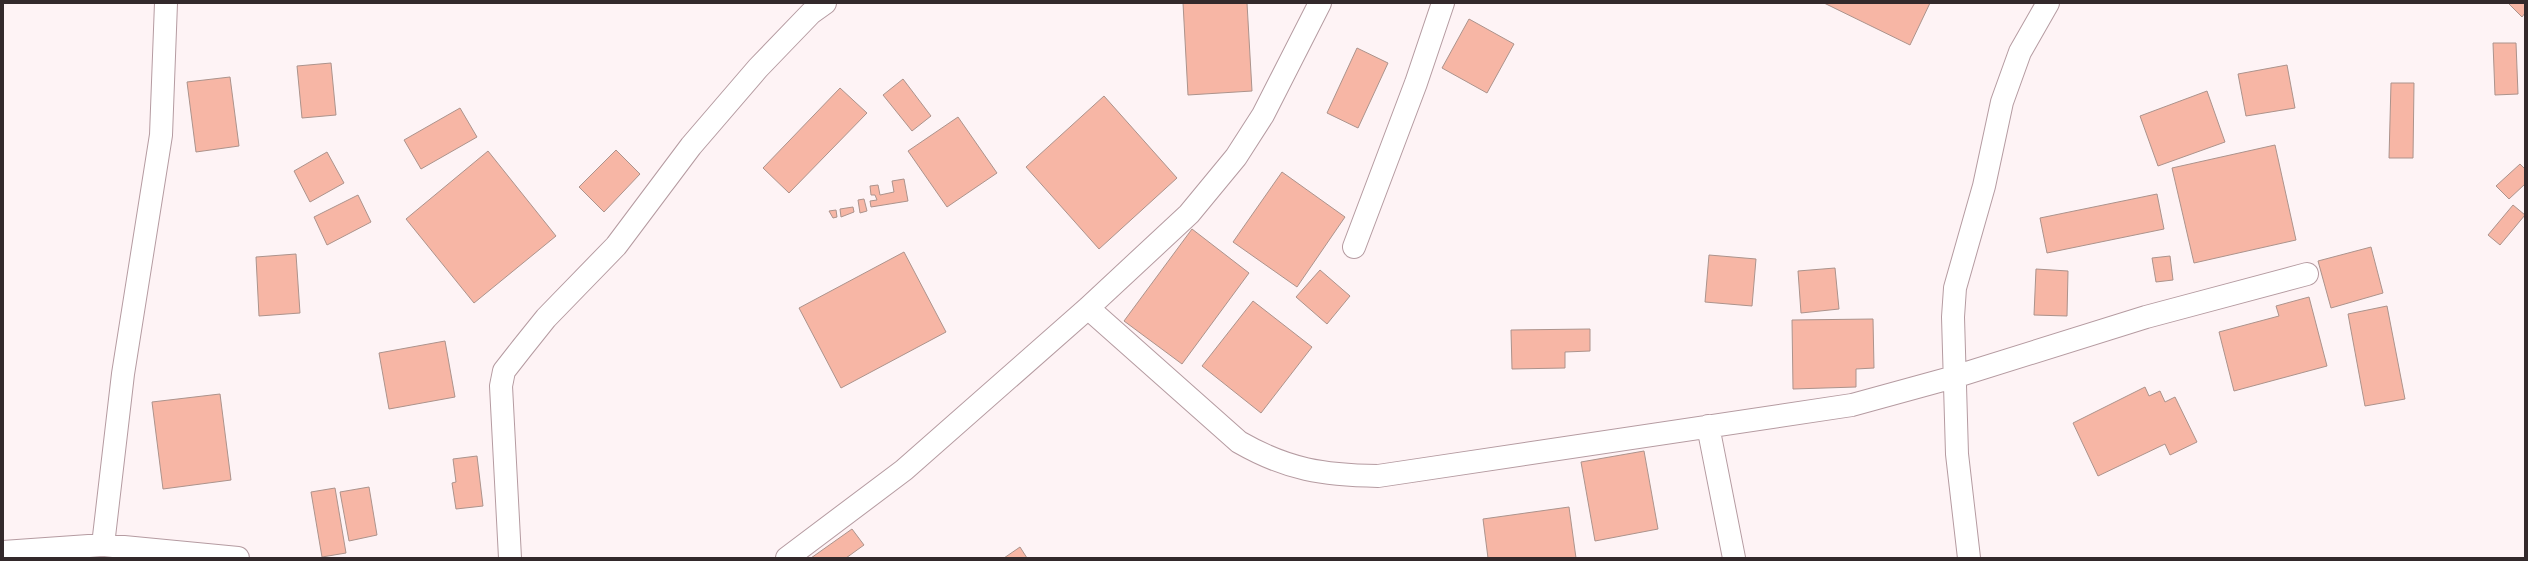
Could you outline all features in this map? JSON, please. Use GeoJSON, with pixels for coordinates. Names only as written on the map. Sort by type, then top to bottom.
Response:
{"type":"FeatureCollection","features":[{"type":"Feature","properties":{"kind":"street"},"geometry":{"type":"LineString","coordinates":[[103,545],[123,374],[161,135],[166,3]]}},
{"type":"Feature","properties":{"kind":"street"},"geometry":{"type":"LineString","coordinates":[[510,558],[501,386],[504,371],[546,318],[616,246],[691,146],[758,68],[810,13],[825,3]]}},
{"type":"Feature","properties":{"kind":"street"},"geometry":{"type":"LineString","coordinates":[[786,558],[904,470],[1088,308],[1189,214],[1236,157],[1263,115],[1320,3]]}},
{"type":"Feature","properties":{"kind":"street"},"geometry":{"type":"LineString","coordinates":[[1354,247],[1416,83],[1443,3]]}},
{"type":"Feature","properties":{"kind":"street"},"geometry":{"type":"LineString","coordinates":[[1969,558],[1957,454],[1954,377],[1955,288],[1984,186],[2002,102],[2020,52],[2048,3]]}},
{"type":"Feature","properties":{"kind":"street"},"geometry":{"type":"LineString","coordinates":[[1088,308],[1240,442],[1259,453],[1304,470],[1352,476],[1398,475],[1852,405],[1954,377],[2146,317],[2307,274]]}},
{"type":"Feature","properties":{"kind":"street"},"geometry":{"type":"LineString","coordinates":[[1708,426],[1734,558]]}},
{"type":"Feature","properties":{"kind":"street"},"geometry":{"type":"LineString","coordinates":[[3,552],[103,545],[238,558]]}},
{"type":"Feature","properties":{"kind":"building"},"geometry":{"type":"Polygon","coordinates":[[[1183,3],[1247,3],[1252,91],[1188,95],[1183,3]]]}},
{"type":"Feature","properties":{"kind":"building"},"geometry":{"type":"Polygon","coordinates":[[[1824,3],[1930,3],[1910,45],[1824,3]]]}},
{"type":"Feature","properties":{"kind":"building"},"geometry":{"type":"Polygon","coordinates":[[[2508,3],[2525,3],[2525,13],[2522,17],[2508,3]]]}},
{"type":"Feature","properties":{"kind":"building"},"geometry":{"type":"Polygon","coordinates":[[[1469,19],[1514,44],[1487,93],[1442,68],[1469,19]]]}},
{"type":"Feature","properties":{"kind":"building"},"geometry":{"type":"Polygon","coordinates":[[[2493,43],[2516,43],[2518,94],[2495,95],[2493,43]]]}},
{"type":"Feature","properties":{"kind":"building"},"geometry":{"type":"Polygon","coordinates":[[[1357,48],[1388,63],[1358,128],[1327,113],[1357,48]]]}},
{"type":"Feature","properties":{"kind":"building"},"geometry":{"type":"Polygon","coordinates":[[[331,63],[336,115],[302,118],[297,66],[331,63]]]}},
{"type":"Feature","properties":{"kind":"building"},"geometry":{"type":"Polygon","coordinates":[[[2287,65],[2295,108],[2246,116],[2238,74],[2287,65]]]}},
{"type":"Feature","properties":{"kind":"building"},"geometry":{"type":"Polygon","coordinates":[[[230,77],[239,146],[196,152],[187,82],[230,77]]]}},
{"type":"Feature","properties":{"kind":"building"},"geometry":{"type":"Polygon","coordinates":[[[903,79],[931,116],[912,131],[883,95],[903,79]]]}},
{"type":"Feature","properties":{"kind":"building"},"geometry":{"type":"Polygon","coordinates":[[[2391,83],[2414,83],[2413,158],[2389,158],[2391,83]]]}},
{"type":"Feature","properties":{"kind":"building"},"geometry":{"type":"Polygon","coordinates":[[[840,88],[867,113],[789,193],[763,168],[840,88]]]}},
{"type":"Feature","properties":{"kind":"building"},"geometry":{"type":"Polygon","coordinates":[[[2207,91],[2225,142],[2158,166],[2140,116],[2207,91]]]}},
{"type":"Feature","properties":{"kind":"building"},"geometry":{"type":"Polygon","coordinates":[[[1104,96],[1177,178],[1099,249],[1026,167],[1104,96]]]}},
{"type":"Feature","properties":{"kind":"building"},"geometry":{"type":"Polygon","coordinates":[[[460,108],[477,137],[421,169],[404,140],[460,108]]]}},
{"type":"Feature","properties":{"kind":"building"},"geometry":{"type":"Polygon","coordinates":[[[958,117],[997,173],[947,207],[908,151],[958,117]]]}},
{"type":"Feature","properties":{"kind":"building"},"geometry":{"type":"Polygon","coordinates":[[[2275,145],[2296,240],[2194,263],[2172,168],[2275,145]]]}},
{"type":"Feature","properties":{"kind":"building"},"geometry":{"type":"Polygon","coordinates":[[[616,150],[640,174],[604,212],[579,187],[616,150]]]}},
{"type":"Feature","properties":{"kind":"building"},"geometry":{"type":"Polygon","coordinates":[[[488,151],[556,236],[474,303],[406,219],[488,151]]]}},
{"type":"Feature","properties":{"kind":"building"},"geometry":{"type":"Polygon","coordinates":[[[327,152],[344,183],[310,202],[294,171],[327,152]]]}},
{"type":"Feature","properties":{"kind":"building"},"geometry":{"type":"Polygon","coordinates":[[[2520,164],[2525,169],[2525,184],[2509,199],[2496,186],[2520,164]]]}},
{"type":"Feature","properties":{"kind":"building"},"geometry":{"type":"Polygon","coordinates":[[[1282,172],[1345,217],[1297,287],[1233,242],[1282,172]]]}},
{"type":"Feature","properties":{"kind":"building"},"geometry":{"type":"Polygon","coordinates":[[[904,179],[908,201],[871,207],[870,201],[877,200],[875,195],[871,195],[870,186],[878,185],[880,195],[894,192],[892,181],[904,179]]]}},
{"type":"Feature","properties":{"kind":"building"},"geometry":{"type":"Polygon","coordinates":[[[2157,194],[2164,229],[2047,253],[2040,218],[2157,194]]]}},
{"type":"Feature","properties":{"kind":"building"},"geometry":{"type":"Polygon","coordinates":[[[358,195],[371,222],[327,245],[314,217],[358,195]]]}},
{"type":"Feature","properties":{"kind":"building"},"geometry":{"type":"Polygon","coordinates":[[[864,199],[867,211],[860,213],[858,200],[864,199]]]}},
{"type":"Feature","properties":{"kind":"building"},"geometry":{"type":"Polygon","coordinates":[[[2513,205],[2525,215],[2500,245],[2488,235],[2513,205]]]}},
{"type":"Feature","properties":{"kind":"building"},"geometry":{"type":"Polygon","coordinates":[[[853,207],[854,212],[841,217],[840,209],[853,207]]]}},
{"type":"Feature","properties":{"kind":"building"},"geometry":{"type":"Polygon","coordinates":[[[836,210],[837,217],[833,218],[829,211],[836,210]]]}},
{"type":"Feature","properties":{"kind":"building"},"geometry":{"type":"Polygon","coordinates":[[[1192,229],[1249,273],[1182,364],[1124,321],[1192,229]]]}},
{"type":"Feature","properties":{"kind":"building"},"geometry":{"type":"Polygon","coordinates":[[[2371,247],[2383,293],[2331,308],[2318,261],[2371,247]]]}},
{"type":"Feature","properties":{"kind":"building"},"geometry":{"type":"Polygon","coordinates":[[[904,252],[946,332],[841,388],[799,308],[904,252]]]}},
{"type":"Feature","properties":{"kind":"building"},"geometry":{"type":"Polygon","coordinates":[[[296,254],[300,313],[259,316],[256,257],[296,254]]]}},
{"type":"Feature","properties":{"kind":"building"},"geometry":{"type":"Polygon","coordinates":[[[1709,255],[1756,259],[1752,306],[1705,302],[1709,255]]]}},
{"type":"Feature","properties":{"kind":"building"},"geometry":{"type":"Polygon","coordinates":[[[2170,256],[2173,280],[2156,282],[2152,258],[2170,256]]]}},
{"type":"Feature","properties":{"kind":"building"},"geometry":{"type":"Polygon","coordinates":[[[1835,268],[1839,309],[1801,313],[1798,271],[1835,268]]]}},
{"type":"Feature","properties":{"kind":"building"},"geometry":{"type":"Polygon","coordinates":[[[2036,269],[2068,271],[2067,316],[2034,315],[2036,269]]]}},
{"type":"Feature","properties":{"kind":"building"},"geometry":{"type":"Polygon","coordinates":[[[1320,270],[1350,296],[1327,324],[1296,297],[1320,270]]]}},
{"type":"Feature","properties":{"kind":"building"},"geometry":{"type":"Polygon","coordinates":[[[2309,297],[2327,366],[2234,391],[2219,332],[2279,316],[2276,306],[2309,297]]]}},
{"type":"Feature","properties":{"kind":"building"},"geometry":{"type":"Polygon","coordinates":[[[1253,301],[1312,347],[1261,413],[1202,366],[1253,301]]]}},
{"type":"Feature","properties":{"kind":"building"},"geometry":{"type":"Polygon","coordinates":[[[2387,306],[2405,399],[2365,406],[2348,314],[2387,306]]]}},
{"type":"Feature","properties":{"kind":"building"},"geometry":{"type":"Polygon","coordinates":[[[1873,319],[1874,368],[1856,369],[1856,387],[1793,389],[1792,320],[1873,319]]]}},
{"type":"Feature","properties":{"kind":"building"},"geometry":{"type":"Polygon","coordinates":[[[1590,329],[1590,351],[1565,352],[1565,368],[1512,369],[1511,330],[1590,329]]]}},
{"type":"Feature","properties":{"kind":"building"},"geometry":{"type":"Polygon","coordinates":[[[445,341],[455,397],[389,409],[379,353],[445,341]]]}},
{"type":"Feature","properties":{"kind":"building"},"geometry":{"type":"Polygon","coordinates":[[[2145,387],[2149,396],[2160,391],[2165,402],[2175,397],[2197,442],[2170,455],[2165,444],[2098,476],[2073,423],[2145,387]]]}},
{"type":"Feature","properties":{"kind":"building"},"geometry":{"type":"Polygon","coordinates":[[[220,394],[231,480],[163,489],[152,402],[220,394]]]}},
{"type":"Feature","properties":{"kind":"building"},"geometry":{"type":"Polygon","coordinates":[[[1644,451],[1658,529],[1595,541],[1581,462],[1644,451]]]}},
{"type":"Feature","properties":{"kind":"building"},"geometry":{"type":"Polygon","coordinates":[[[477,456],[483,506],[456,509],[452,483],[456,482],[453,459],[477,456]]]}},
{"type":"Feature","properties":{"kind":"building"},"geometry":{"type":"Polygon","coordinates":[[[369,487],[377,535],[349,541],[340,492],[369,487]]]}},
{"type":"Feature","properties":{"kind":"building"},"geometry":{"type":"Polygon","coordinates":[[[335,488],[346,553],[322,557],[311,492],[335,488]]]}},
{"type":"Feature","properties":{"kind":"building"},"geometry":{"type":"Polygon","coordinates":[[[1569,507],[1576,558],[1488,558],[1483,519],[1569,507]]]}},
{"type":"Feature","properties":{"kind":"building"},"geometry":{"type":"Polygon","coordinates":[[[852,529],[864,545],[846,558],[811,558],[852,529]]]}},
{"type":"Feature","properties":{"kind":"building"},"geometry":{"type":"Polygon","coordinates":[[[1020,547],[1027,558],[1004,558],[1020,547]]]}}]}
